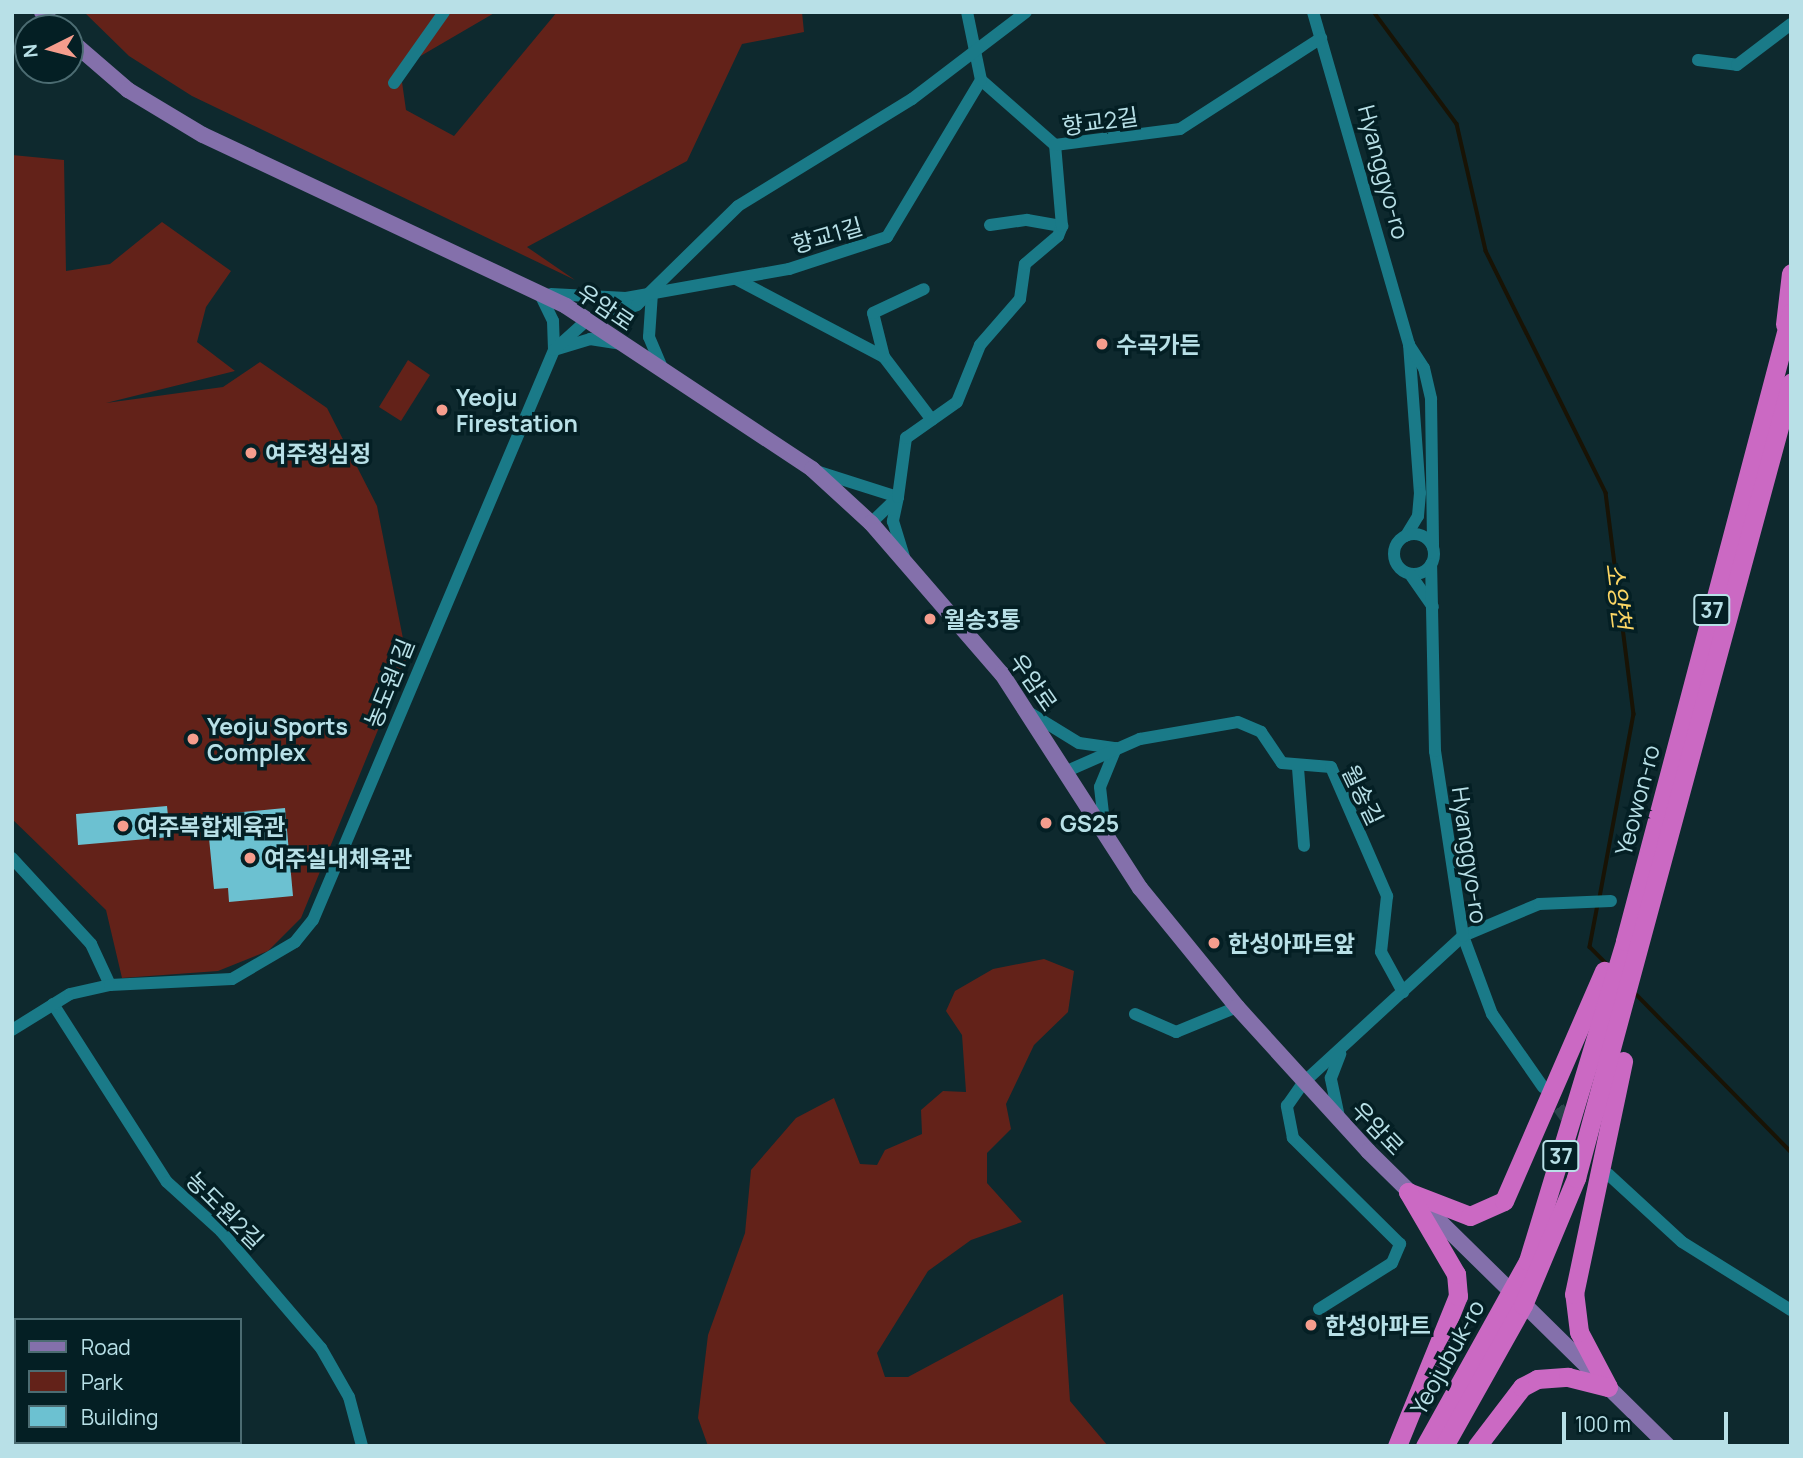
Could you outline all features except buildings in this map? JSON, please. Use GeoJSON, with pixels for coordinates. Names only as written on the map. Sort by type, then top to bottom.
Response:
{"type":"FeatureCollection","features":[{"type":"Feature","properties":{"kind":"highway"},"geometry":{"type":"LineString","coordinates":[[1785,335],[1791,273]]}},
{"type":"Feature","properties":{"kind":"highway","name":"Yeowon-ro"},"geometry":{"type":"LineString","coordinates":[[1516,1299],[1598,1013],[1634,908],[1791,313]]}},
{"type":"Feature","properties":{"kind":"highway","name":"Yeowon-ro"},"geometry":{"type":"LineString","coordinates":[[1624,1033],[1650,921],[1791,383]]}},
{"type":"Feature","properties":{"kind":"highway"},"geometry":{"type":"LineString","coordinates":[[1408,1192],[1461,1215],[1498,1208],[1598,1013]]}},
{"type":"Feature","properties":{"kind":"highway"},"geometry":{"type":"LineString","coordinates":[[1608,1387],[1579,1332],[1574,1294],[1624,1033]]}},
{"type":"Feature","properties":{"kind":"highway","name":"37"},"geometry":{"type":"LineString","coordinates":[[1516,1299],[1576,1178],[1624,1033]]}},
{"type":"Feature","properties":{"kind":"highway"},"geometry":{"type":"LineString","coordinates":[[1397,1446],[1458,1296],[1457,1274],[1408,1192]]}},
{"type":"Feature","properties":{"kind":"highway","name":"Yeojubuk-ro"},"geometry":{"type":"LineString","coordinates":[[1425,1446],[1516,1299]]}},
{"type":"Feature","properties":{"kind":"highway","name":"Yeojubuk-ro"},"geometry":{"type":"LineString","coordinates":[[1444,1446],[1516,1299]]}},
{"type":"Feature","properties":{"kind":"highway"},"geometry":{"type":"LineString","coordinates":[[1477,1446],[1522,1387],[1537,1379],[1568,1377],[1608,1387]]}},
{"type":"Feature","properties":{"kind":"main road","name":"우암로"},"geometry":{"type":"LineString","coordinates":[[84,52],[128,90],[203,135],[539,292],[812,469],[871,523],[907,562],[1029,712],[1107,838],[1237,1007],[1408,1192],[1668,1446]]}},
{"type":"Feature","properties":{"kind":"street"},"geometry":{"type":"LineString","coordinates":[[394,83],[444,12]]}},
{"type":"Feature","properties":{"kind":"street"},"geometry":{"type":"LineString","coordinates":[[967,12],[981,80],[1055,145]]}},
{"type":"Feature","properties":{"kind":"street","name":"향교1길"},"geometry":{"type":"LineString","coordinates":[[586,321],[620,314],[652,293],[738,206],[974,54],[1026,12]]}},
{"type":"Feature","properties":{"kind":"street","name":"Hyanggyo-ro"},"geometry":{"type":"LineString","coordinates":[[1314,13],[1409,344],[1420,493],[1418,516],[1406,536]]}},
{"type":"Feature","properties":{"kind":"street"},"geometry":{"type":"LineString","coordinates":[[1698,60],[1737,65],[1791,24]]}},
{"type":"Feature","properties":{"kind":"street","name":"향교2길"},"geometry":{"type":"LineString","coordinates":[[1062,226],[1055,145],[1180,129],[1321,38]]}},
{"type":"Feature","properties":{"kind":"street","name":"향교1길"},"geometry":{"type":"LineString","coordinates":[[652,293],[736,279],[855,251],[887,237],[981,80]]}},
{"type":"Feature","properties":{"kind":"street"},"geometry":{"type":"LineString","coordinates":[[990,225],[1027,220],[1062,226]]}},
{"type":"Feature","properties":{"kind":"street"},"geometry":{"type":"LineString","coordinates":[[907,562],[893,521],[898,497],[900,447],[957,402],[981,345],[1020,299],[1025,264],[1062,226]]}},
{"type":"Feature","properties":{"kind":"street"},"geometry":{"type":"LineString","coordinates":[[736,279],[884,357]]}},
{"type":"Feature","properties":{"kind":"street"},"geometry":{"type":"LineString","coordinates":[[924,289],[873,313],[884,357],[932,420]]}},
{"type":"Feature","properties":{"kind":"street"},"geometry":{"type":"LineString","coordinates":[[539,292],[603,299],[652,293],[649,337],[666,374]]}},
{"type":"Feature","properties":{"kind":"street"},"geometry":{"type":"LineString","coordinates":[[539,292],[552,321],[554,350],[590,340],[621,344]]}},
{"type":"Feature","properties":{"kind":"street","name":"농도원1길"},"geometry":{"type":"LineString","coordinates":[[12,1030],[53,1004],[110,985],[232,979],[273,959],[313,920],[554,350],[586,321]]}},
{"type":"Feature","properties":{"kind":"street","name":"Hyanggyo-ro"},"geometry":{"type":"LineString","coordinates":[[1409,344],[1424,368],[1431,399],[1437,497],[1433,548]]}},
{"type":"Feature","properties":{"kind":"street"},"geometry":{"type":"LineString","coordinates":[[812,469],[898,497]]}},
{"type":"Feature","properties":{"kind":"street"},"geometry":{"type":"LineString","coordinates":[[871,523],[898,497]]}},
{"type":"Feature","properties":{"kind":"street"},"geometry":{"type":"LineString","coordinates":[[1410,574],[1431,564],[1433,548],[1422,536],[1406,536],[1394,556],[1433,607]]}},
{"type":"Feature","properties":{"kind":"street","name":"Hyanggyo-ro"},"geometry":{"type":"LineString","coordinates":[[1304,1082],[1345,1048],[1463,936],[1435,751],[1431,564]]}},
{"type":"Feature","properties":{"kind":"street"},"geometry":{"type":"LineString","coordinates":[[1029,712],[1079,743],[1116,748]]}},
{"type":"Feature","properties":{"kind":"street"},"geometry":{"type":"LineString","coordinates":[[1067,771],[1116,748],[1193,726],[1238,722],[1251,724],[1276,758],[1298,768],[1304,846]]}},
{"type":"Feature","properties":{"kind":"street"},"geometry":{"type":"LineString","coordinates":[[1107,838],[1100,787],[1116,748]]}},
{"type":"Feature","properties":{"kind":"street","name":"월송길"},"geometry":{"type":"LineString","coordinates":[[1298,768],[1331,767],[1387,896],[1381,952],[1403,992]]}},
{"type":"Feature","properties":{"kind":"street"},"geometry":{"type":"LineString","coordinates":[[12,858],[92,944],[110,985]]}},
{"type":"Feature","properties":{"kind":"street"},"geometry":{"type":"LineString","coordinates":[[1543,1087],[1507,1041],[1463,936],[1552,902],[1611,901]]}},
{"type":"Feature","properties":{"kind":"street","name":"농도원2길"},"geometry":{"type":"LineString","coordinates":[[53,1004],[167,1182],[221,1231],[321,1348],[349,1396],[362,1446]]}},
{"type":"Feature","properties":{"kind":"street"},"geometry":{"type":"LineString","coordinates":[[1135,1014],[1176,1032],[1237,1007]]}},
{"type":"Feature","properties":{"kind":"street"},"geometry":{"type":"LineString","coordinates":[[1340,1121],[1331,1078],[1345,1048]]}},
{"type":"Feature","properties":{"kind":"street"},"geometry":{"type":"LineString","coordinates":[[1304,1082],[1287,1106],[1287,1129],[1401,1244],[1392,1263],[1319,1309]]}},
{"type":"Feature","properties":{"kind":"street"},"geometry":{"type":"LineString","coordinates":[[1608,1174],[1682,1242],[1791,1310]]}},
{"type":"Feature","properties":{"kind":"green space"},"geometry":{"type":"Polygon","coordinates":[[[84,12],[496,12],[400,68],[406,110],[454,136],[557,12],[802,12],[804,32],[742,44],[687,161],[527,247],[575,280],[192,96],[129,56],[84,12]]]}},
{"type":"Feature","properties":{"kind":"green space","name":"Yeoju Sports Complex"},"geometry":{"type":"Polygon","coordinates":[[[12,155],[64,160],[66,271],[110,264],[162,222],[231,271],[206,307],[197,342],[235,371],[106,403],[223,387],[260,362],[327,408],[377,506],[407,659],[301,918],[268,951],[218,971],[122,978],[106,910],[12,819],[12,155]]]}},
{"type":"Feature","properties":{"kind":"green space"},"geometry":{"type":"Polygon","coordinates":[[[408,360],[430,375],[401,421],[379,407],[408,360]]]}},
{"type":"Feature","properties":{"kind":"green space"},"geometry":{"type":"Polygon","coordinates":[[[1044,959],[1074,971],[1068,1012],[1034,1045],[1006,1104],[1011,1129],[987,1153],[987,1183],[1022,1222],[971,1240],[928,1271],[877,1353],[885,1377],[908,1377],[1063,1294],[1070,1401],[1108,1446],[708,1446],[698,1418],[708,1335],[745,1233],[751,1170],[796,1118],[834,1098],[860,1164],[877,1165],[885,1150],[922,1134],[921,1110],[943,1091],[966,1092],[962,1035],[946,1011],[955,991],[993,969],[1044,959]]]}},
{"type":"Feature","properties":{"kind":"waterway","name":"소양천"},"geometry":{"type":"LineString","coordinates":[[1374,12],[1457,124],[1486,251],[1606,493],[1634,714],[1600,897]]}},
{"type":"Feature","properties":{"kind":"waterway","name":"소양천"},"geometry":{"type":"LineString","coordinates":[[1598,905],[1590,947],[1606,963]]}},
{"type":"Feature","properties":{"kind":"waterway","name":"소양천"},"geometry":{"type":"LineString","coordinates":[[1633,991],[1791,1152]]}},
{"type":"Feature","properties":{"kind":"tunnel"},"geometry":{"type":"LineString","coordinates":[[1548,1093],[1572,1126]]}},
{"type":"Feature","properties":{"kind":"place","name":"수곡가든"},"geometry":{"type":"Point","coordinates":[1102,344]}},
{"type":"Feature","properties":{"kind":"place","name":"Yeoju Firestation"},"geometry":{"type":"Point","coordinates":[442,410]}},
{"type":"Feature","properties":{"kind":"place","name":"여주청심정"},"geometry":{"type":"Point","coordinates":[251,453]}},
{"type":"Feature","properties":{"kind":"place","name":"월송3통"},"geometry":{"type":"Point","coordinates":[930,619]}},
{"type":"Feature","properties":{"kind":"place","name":"Yeoju Sports Complex"},"geometry":{"type":"Point","coordinates":[193,739]}},
{"type":"Feature","properties":{"kind":"place","name":"GS25"},"geometry":{"type":"Point","coordinates":[1046,823]}},
{"type":"Feature","properties":{"kind":"place","name":"여주복합체육관"},"geometry":{"type":"Point","coordinates":[123,826]}},
{"type":"Feature","properties":{"kind":"place","name":"여주실내체육관"},"geometry":{"type":"Point","coordinates":[250,858]}},
{"type":"Feature","properties":{"kind":"place","name":"한성아파트앞"},"geometry":{"type":"Point","coordinates":[1214,943]}},
{"type":"Feature","properties":{"kind":"place","name":"한성아파트"},"geometry":{"type":"Point","coordinates":[1311,1325]}}]}
